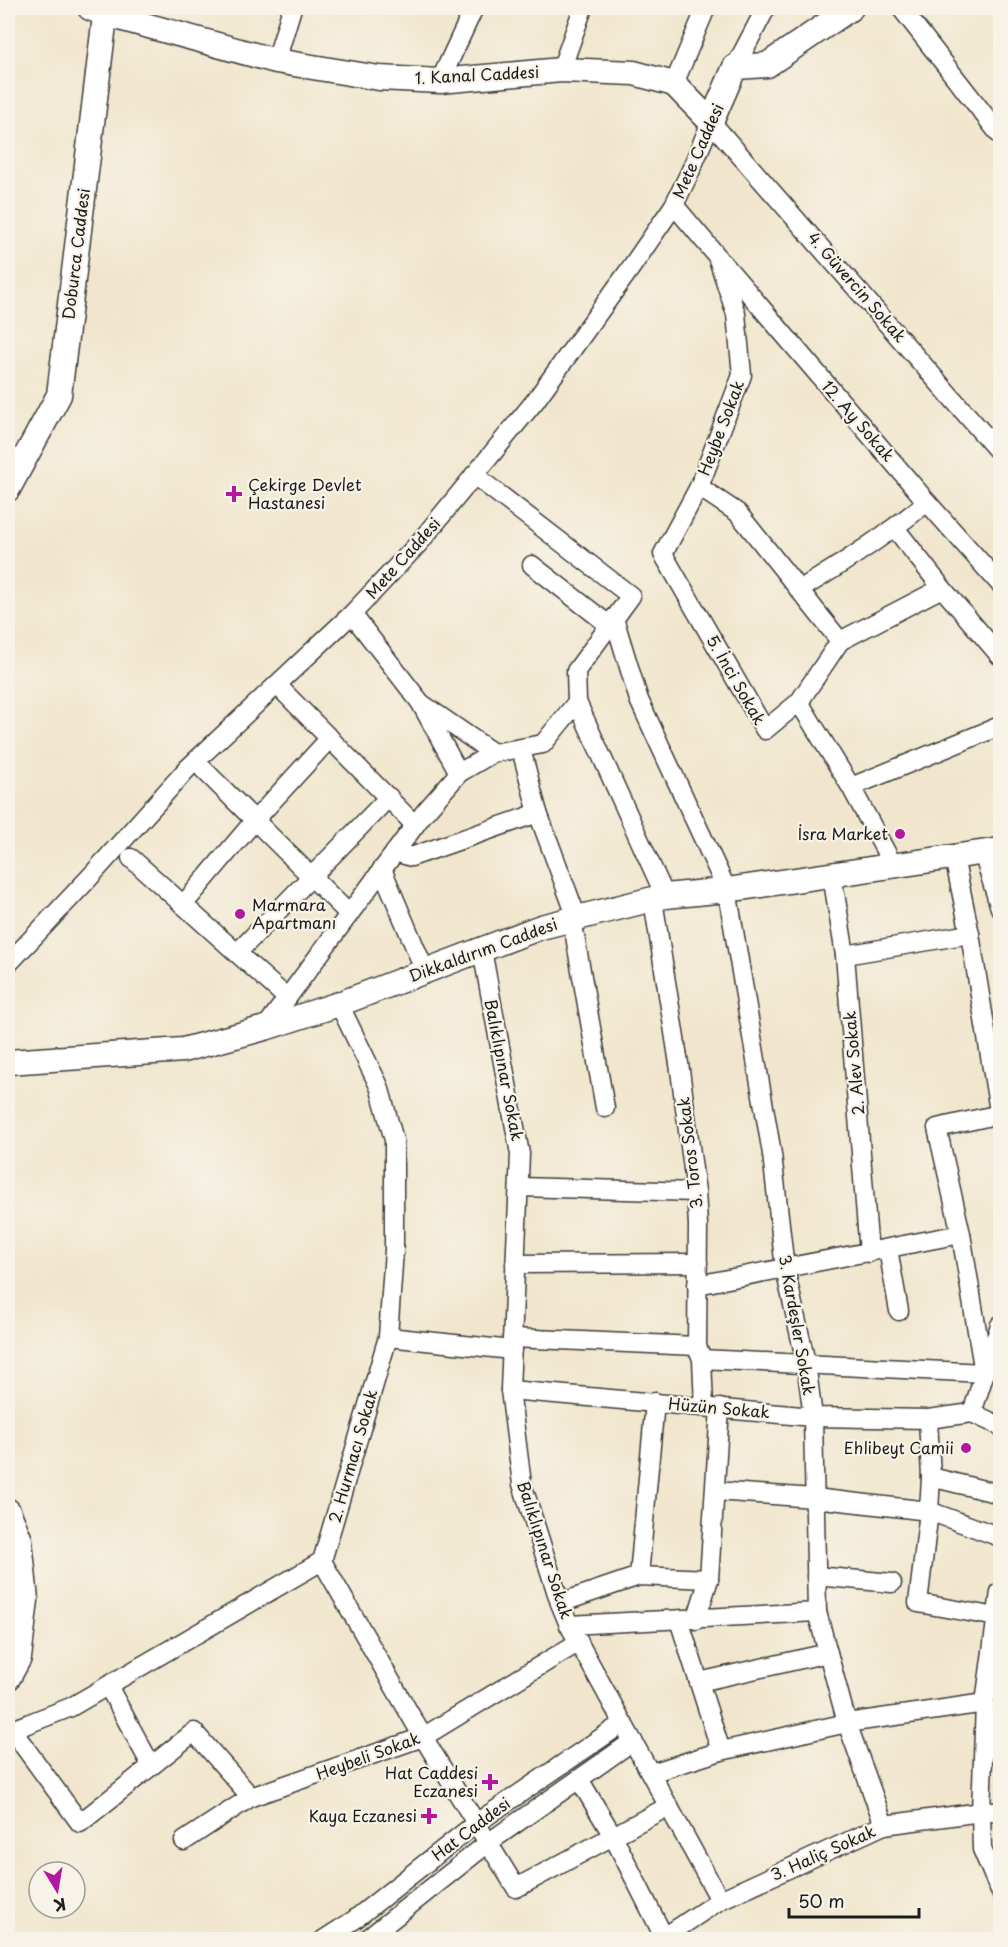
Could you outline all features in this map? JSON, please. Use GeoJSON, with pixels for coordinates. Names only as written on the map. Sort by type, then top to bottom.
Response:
{"type":"FeatureCollection","features":[{"type":"Feature","properties":{"kind":"main road"},"geometry":{"type":"LineString","coordinates":[[723,93],[735,67],[767,64],[851,8]]}},
{"type":"Feature","properties":{"kind":"main road","name":"1. Kanal Caddesi"},"geometry":{"type":"LineString","coordinates":[[100,10],[276,61],[379,78],[440,81],[561,70],[634,73],[674,84],[723,93]]}},
{"type":"Feature","properties":{"kind":"main road","name":"Doburca Caddesi"},"geometry":{"type":"LineString","coordinates":[[8,489],[59,395],[100,10]]}},
{"type":"Feature","properties":{"kind":"main road"},"geometry":{"type":"LineString","coordinates":[[674,84],[711,122]]}},
{"type":"Feature","properties":{"kind":"main road","name":"Mete Caddesi"},"geometry":{"type":"LineString","coordinates":[[711,122],[723,93]]}},
{"type":"Feature","properties":{"kind":"main road","name":"Dikkaldırım Caddesi"},"geometry":{"type":"LineString","coordinates":[[10,1058],[183,1050],[339,1005],[541,927],[574,918],[659,898],[992,851]]}},
{"type":"Feature","properties":{"kind":"main road"},"geometry":{"type":"LineString","coordinates":[[8,1511],[20,1540],[26,1600],[19,1658],[8,1678]]}},
{"type":"Feature","properties":{"kind":"street"},"geometry":{"type":"LineString","coordinates":[[276,61],[292,8]]}},
{"type":"Feature","properties":{"kind":"street"},"geometry":{"type":"LineString","coordinates":[[440,81],[474,8]]}},
{"type":"Feature","properties":{"kind":"street"},"geometry":{"type":"LineString","coordinates":[[561,70],[583,8]]}},
{"type":"Feature","properties":{"kind":"street"},"geometry":{"type":"LineString","coordinates":[[674,84],[706,8]]}},
{"type":"Feature","properties":{"kind":"street"},"geometry":{"type":"LineString","coordinates":[[735,67],[766,8]]}},
{"type":"Feature","properties":{"kind":"street"},"geometry":{"type":"LineString","coordinates":[[902,8],[1000,135]]}},
{"type":"Feature","properties":{"kind":"street","name":"Mete Caddesi"},"geometry":{"type":"LineString","coordinates":[[8,964],[187,769],[352,614],[419,543],[535,401],[674,205],[711,122]]}},
{"type":"Feature","properties":{"kind":"street","name":"4. Güvercin Sokak"},"geometry":{"type":"LineString","coordinates":[[711,122],[1000,453]]}},
{"type":"Feature","properties":{"kind":"street","name":"Heybe Sokak"},"geometry":{"type":"LineString","coordinates":[[663,554],[699,487],[742,375],[736,314],[717,256],[674,205]]}},
{"type":"Feature","properties":{"kind":"street","name":"12. Ay Sokak"},"geometry":{"type":"LineString","coordinates":[[717,256],[1000,584]]}},
{"type":"Feature","properties":{"kind":"street"},"geometry":{"type":"LineString","coordinates":[[265,1028],[415,825],[459,773],[493,753],[543,744],[577,702],[576,670],[631,596],[474,475]]}},
{"type":"Feature","properties":{"kind":"street"},"geometry":{"type":"LineString","coordinates":[[699,487],[738,513],[840,641]]}},
{"type":"Feature","properties":{"kind":"street"},"geometry":{"type":"LineString","coordinates":[[799,590],[853,558],[927,502]]}},
{"type":"Feature","properties":{"kind":"street"},"geometry":{"type":"LineString","coordinates":[[895,528],[1000,656]]}},
{"type":"Feature","properties":{"kind":"street","name":"5. İnci Sokak"},"geometry":{"type":"LineString","coordinates":[[663,554],[765,730],[799,702]]}},
{"type":"Feature","properties":{"kind":"street"},"geometry":{"type":"LineString","coordinates":[[532,565],[612,622]]}},
{"type":"Feature","properties":{"kind":"street"},"geometry":{"type":"LineString","coordinates":[[893,865],[851,787],[799,702],[840,641],[942,588]]}},
{"type":"Feature","properties":{"kind":"street"},"geometry":{"type":"LineString","coordinates":[[352,614],[420,702],[459,773]]}},
{"type":"Feature","properties":{"kind":"street","name":"3. Kardeşler Sokak"},"geometry":{"type":"LineString","coordinates":[[612,622],[639,700],[727,890],[772,1154],[785,1269],[806,1363],[813,1417],[817,1612],[848,1723],[884,1825]]}},
{"type":"Feature","properties":{"kind":"street"},"geometry":{"type":"LineString","coordinates":[[277,685],[415,825]]}},
{"type":"Feature","properties":{"kind":"street"},"geometry":{"type":"LineString","coordinates":[[420,702],[493,753]]}},
{"type":"Feature","properties":{"kind":"street","name":"3. Toros Sokak"},"geometry":{"type":"LineString","coordinates":[[577,702],[659,898],[696,1192],[699,1353],[712,1407],[715,1491],[709,1578],[688,1620]]}},
{"type":"Feature","properties":{"kind":"street"},"geometry":{"type":"LineString","coordinates":[[851,787],[1000,726]]}},
{"type":"Feature","properties":{"kind":"street"},"geometry":{"type":"LineString","coordinates":[[183,905],[255,820],[330,738]]}},
{"type":"Feature","properties":{"kind":"street"},"geometry":{"type":"LineString","coordinates":[[521,748],[538,813],[574,918],[605,1108]]}},
{"type":"Feature","properties":{"kind":"street"},"geometry":{"type":"LineString","coordinates":[[203,769],[349,914]]}},
{"type":"Feature","properties":{"kind":"street"},"geometry":{"type":"LineString","coordinates":[[237,953],[389,797]]}},
{"type":"Feature","properties":{"kind":"street"},"geometry":{"type":"LineString","coordinates":[[395,852],[411,857],[538,813]]}},
{"type":"Feature","properties":{"kind":"street"},"geometry":{"type":"LineString","coordinates":[[992,851],[1000,908]]}},
{"type":"Feature","properties":{"kind":"street"},"geometry":{"type":"LineString","coordinates":[[954,857],[970,934],[1000,1111],[937,1128],[961,1234],[984,1373]]}},
{"type":"Feature","properties":{"kind":"street"},"geometry":{"type":"LineString","coordinates":[[131,858],[287,998]]}},
{"type":"Feature","properties":{"kind":"street"},"geometry":{"type":"LineString","coordinates":[[382,869],[425,971]]}},
{"type":"Feature","properties":{"kind":"street","name":"2. Alev Sokak"},"geometry":{"type":"LineString","coordinates":[[832,875],[845,955],[869,1252]]}},
{"type":"Feature","properties":{"kind":"street"},"geometry":{"type":"LineString","coordinates":[[845,955],[970,934]]}},
{"type":"Feature","properties":{"kind":"street","name":"Balıklıpınar Sokak"},"geometry":{"type":"LineString","coordinates":[[482,950],[520,1155],[510,1390],[522,1484],[569,1625],[720,1900]]}},
{"type":"Feature","properties":{"kind":"street","name":"2. Hurmacı Sokak"},"geometry":{"type":"LineString","coordinates":[[322,1561],[388,1337],[394,1250],[394,1140],[378,1086],[339,1005]]}},
{"type":"Feature","properties":{"kind":"street"},"geometry":{"type":"LineString","coordinates":[[519,1187],[696,1192]]}},
{"type":"Feature","properties":{"kind":"street"},"geometry":{"type":"LineString","coordinates":[[697,1285],[961,1234]]}},
{"type":"Feature","properties":{"kind":"street"},"geometry":{"type":"LineString","coordinates":[[888,1249],[899,1311]]}},
{"type":"Feature","properties":{"kind":"street"},"geometry":{"type":"LineString","coordinates":[[515,1264],[698,1263]]}},
{"type":"Feature","properties":{"kind":"street"},"geometry":{"type":"LineString","coordinates":[[1000,1325],[972,1413],[1000,1426]]}},
{"type":"Feature","properties":{"kind":"street"},"geometry":{"type":"LineString","coordinates":[[388,1337],[699,1353],[806,1363],[984,1373]]}},
{"type":"Feature","properties":{"kind":"street","name":"Hüzün Sokak"},"geometry":{"type":"LineString","coordinates":[[510,1390],[813,1417],[928,1419],[972,1413]]}},
{"type":"Feature","properties":{"kind":"street"},"geometry":{"type":"LineString","coordinates":[[639,1576],[655,1402]]}},
{"type":"Feature","properties":{"kind":"street"},"geometry":{"type":"LineString","coordinates":[[928,1419],[931,1477],[918,1604],[997,1617]]}},
{"type":"Feature","properties":{"kind":"street"},"geometry":{"type":"LineString","coordinates":[[931,1477],[1000,1494]]}},
{"type":"Feature","properties":{"kind":"street"},"geometry":{"type":"LineString","coordinates":[[715,1491],[814,1498],[929,1511],[1000,1537]]}},
{"type":"Feature","properties":{"kind":"street"},"geometry":{"type":"LineString","coordinates":[[251,1797],[194,1732],[80,1823],[10,1729],[72,1707],[322,1561],[423,1737],[516,1888],[669,1806]]}},
{"type":"Feature","properties":{"kind":"street"},"geometry":{"type":"LineString","coordinates":[[560,1603],[639,1576],[709,1578]]}},
{"type":"Feature","properties":{"kind":"street"},"geometry":{"type":"LineString","coordinates":[[816,1576],[892,1582]]}},
{"type":"Feature","properties":{"kind":"street"},"geometry":{"type":"LineString","coordinates":[[992,1812],[985,1703],[1000,1592]]}},
{"type":"Feature","properties":{"kind":"street"},"geometry":{"type":"LineString","coordinates":[[569,1625],[817,1612]]}},
{"type":"Feature","properties":{"kind":"street"},"geometry":{"type":"LineString","coordinates":[[688,1620],[699,1682],[721,1751]]}},
{"type":"Feature","properties":{"kind":"street","name":"Heybeli Sokak"},"geometry":{"type":"LineString","coordinates":[[184,1841],[251,1797],[423,1737],[579,1642]]}},
{"type":"Feature","properties":{"kind":"street"},"geometry":{"type":"LineString","coordinates":[[699,1682],[828,1653]]}},
{"type":"Feature","properties":{"kind":"street"},"geometry":{"type":"LineString","coordinates":[[108,1686],[151,1766]]}},
{"type":"Feature","properties":{"kind":"street"},"geometry":{"type":"LineString","coordinates":[[651,1773],[721,1751],[848,1723],[985,1703]]}},
{"type":"Feature","properties":{"kind":"street","name":"Hat Caddesi"},"geometry":{"type":"LineString","coordinates":[[323,1940],[354,1920],[475,1824],[622,1723]]}},
{"type":"Feature","properties":{"kind":"street","name":"Hat Caddesi"},"geometry":{"type":"LineString","coordinates":[[367,1939],[488,1843],[633,1741]]}},
{"type":"Feature","properties":{"kind":"street"},"geometry":{"type":"LineString","coordinates":[[579,1779],[613,1836],[662,1938]]}},
{"type":"Feature","properties":{"kind":"street"},"geometry":{"type":"LineString","coordinates":[[1000,1794],[992,1812],[982,1849],[1000,1891]]}},
{"type":"Feature","properties":{"kind":"street","name":"3. Haliç Sokak"},"geometry":{"type":"LineString","coordinates":[[662,1938],[720,1900],[884,1825],[992,1812]]}},
{"type":"Feature","properties":{"kind":"street"},"geometry":{"type":"LineString","coordinates":[[354,1920],[367,1939]]}},
{"type":"Feature","properties":{"kind":"place","name":"Çekirge Devlet Hastanesi"},"geometry":{"type":"Point","coordinates":[234,494]}},
{"type":"Feature","properties":{"kind":"place","name":"İsra Market"},"geometry":{"type":"Point","coordinates":[900,834]}},
{"type":"Feature","properties":{"kind":"place","name":"Marmara Apartmanı"},"geometry":{"type":"Point","coordinates":[240,914]}},
{"type":"Feature","properties":{"kind":"place","name":"Ehlibeyt Camii"},"geometry":{"type":"Point","coordinates":[966,1448]}},
{"type":"Feature","properties":{"kind":"place","name":"Hat Caddesi Eczanesi"},"geometry":{"type":"Point","coordinates":[490,1782]}},
{"type":"Feature","properties":{"kind":"place","name":"Kaya Eczanesi"},"geometry":{"type":"Point","coordinates":[429,1816]}}]}
